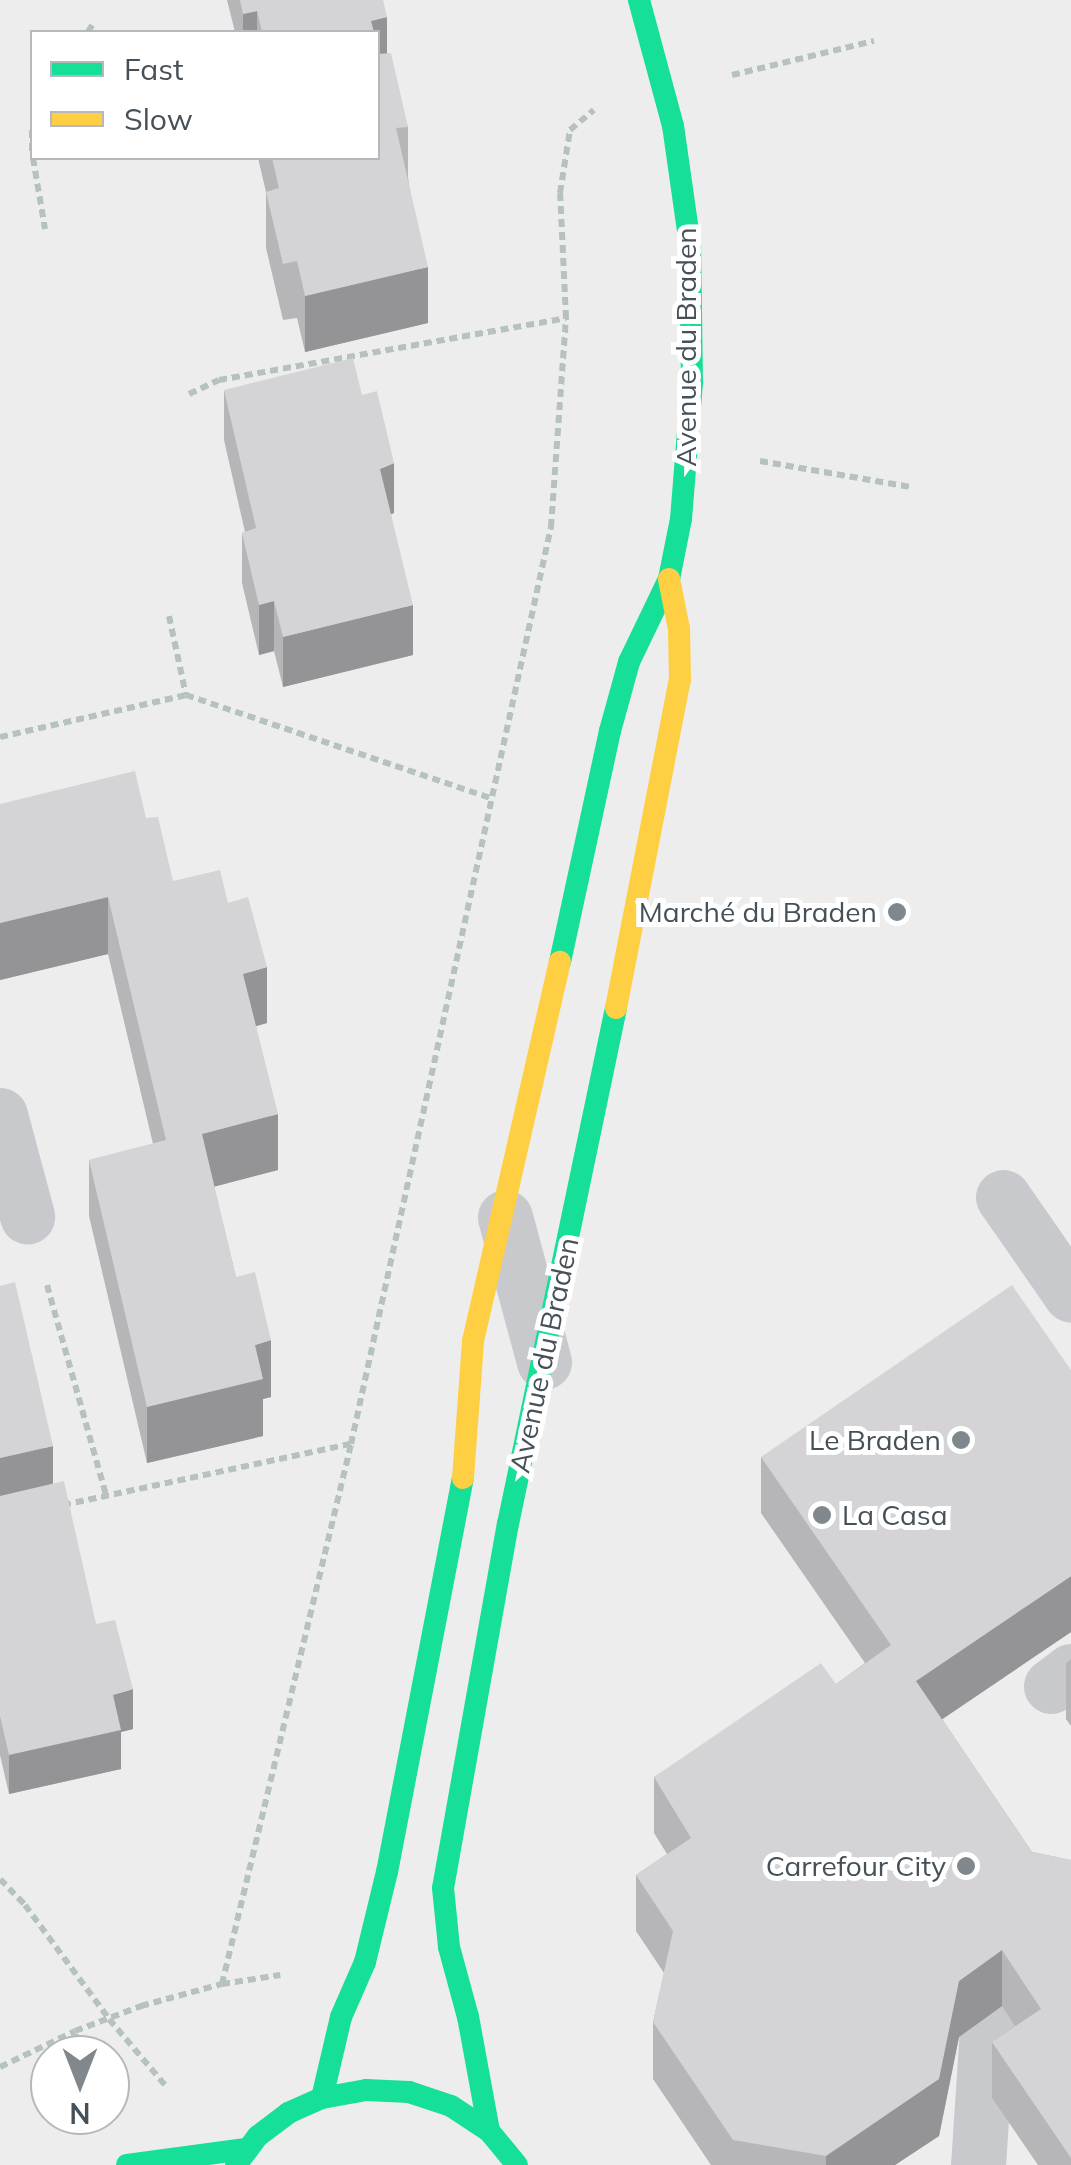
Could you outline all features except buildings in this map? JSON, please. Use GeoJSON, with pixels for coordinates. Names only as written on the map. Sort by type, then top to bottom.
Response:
{"type":"FeatureCollection","features":[{"type":"Feature","properties":{"kind":"street","name":"Avenue du Braden"},"geometry":{"type":"LineString","coordinates":[[322,2098],[341,2018],[365,1962],[387,1872],[468,1454],[473,1341],[504,1218],[610,732],[630,662],[669,578],[689,450],[690,245],[665,91],[639,0]]}},
{"type":"Feature","properties":{"kind":"street","name":"Avenue du Braden"},"geometry":{"type":"LineString","coordinates":[[489,2131],[468,2018],[448,1947],[443,1888],[508,1524],[670,750],[680,680],[679,628],[669,578]]}},
{"type":"Feature","properties":{"kind":"street"},"geometry":{"type":"LineString","coordinates":[[0,1115],[27,1216]]}},
{"type":"Feature","properties":{"kind":"street"},"geometry":{"type":"LineString","coordinates":[[1003,1197],[1071,1295]]}},
{"type":"Feature","properties":{"kind":"street"},"geometry":{"type":"LineString","coordinates":[[504,1218],[544,1362]]}},
{"type":"Feature","properties":{"kind":"street"},"geometry":{"type":"LineString","coordinates":[[978,2165],[988,2016]]}},
{"type":"Feature","properties":{"kind":"street"},"geometry":{"type":"LineString","coordinates":[[127,2165],[153,2158],[241,2157],[288,2113],[322,2098],[366,2090],[410,2092],[452,2106],[489,2131],[517,2165]]}},
{"type":"Feature","properties":{"kind":"path"},"geometry":{"type":"LineString","coordinates":[[89,30],[94,22]]}},
{"type":"Feature","properties":{"kind":"path"},"geometry":{"type":"LineString","coordinates":[[0,2067],[75,2031],[222,1984],[351,1444],[551,527],[566,318],[560,192],[570,130],[581,116],[606,104],[874,41]]}},
{"type":"Feature","properties":{"kind":"path"},"geometry":{"type":"LineString","coordinates":[[34,160],[45,228]]}},
{"type":"Feature","properties":{"kind":"path"},"geometry":{"type":"LineString","coordinates":[[190,394],[219,380],[566,318]]}},
{"type":"Feature","properties":{"kind":"path"},"geometry":{"type":"LineString","coordinates":[[689,450],[911,487]]}},
{"type":"Feature","properties":{"kind":"path"},"geometry":{"type":"LineString","coordinates":[[169,616],[186,695]]}},
{"type":"Feature","properties":{"kind":"path"},"geometry":{"type":"LineString","coordinates":[[0,737],[186,695],[490,798]]}},
{"type":"Feature","properties":{"kind":"path"},"geometry":{"type":"LineString","coordinates":[[27,1216],[106,1495]]}},
{"type":"Feature","properties":{"kind":"path"},"geometry":{"type":"LineString","coordinates":[[53,1508],[351,1444]]}},
{"type":"Feature","properties":{"kind":"path"},"geometry":{"type":"LineString","coordinates":[[0,1879],[25,1905],[109,2019],[170,2090]]}},
{"type":"Feature","properties":{"kind":"path"},"geometry":{"type":"LineString","coordinates":[[75,2031],[76,2035]]}},
{"type":"Feature","properties":{"kind":"traffic: fast"},"geometry":{"type":"LineString","coordinates":[[560,962],[610,731],[629,662],[669,579],[681,519],[692,383],[690,245],[673,126],[639,0]]}},
{"type":"Feature","properties":{"kind":"traffic: fast"},"geometry":{"type":"LineString","coordinates":[[489,2131],[468,2017],[449,1947],[443,1888],[508,1524],[616,1008]]}},
{"type":"Feature","properties":{"kind":"traffic: fast"},"geometry":{"type":"LineString","coordinates":[[322,2098],[341,2017],[365,1962],[387,1872],[463,1478]]}},
{"type":"Feature","properties":{"kind":"traffic: fast"},"geometry":{"type":"LineString","coordinates":[[236,2165],[258,2136],[288,2113],[322,2098],[366,2090],[409,2092],[451,2106],[489,2131],[517,2165]]}},
{"type":"Feature","properties":{"kind":"traffic: fast"},"geometry":{"type":"LineString","coordinates":[[127,2165],[246,2149]]}},
{"type":"Feature","properties":{"kind":"traffic: slow"},"geometry":{"type":"LineString","coordinates":[[616,1008],[680,680],[679,629],[669,579]]}},
{"type":"Feature","properties":{"kind":"traffic: slow"},"geometry":{"type":"LineString","coordinates":[[463,1478],[473,1341],[560,962]]}},
{"type":"Feature","properties":{"kind":"place","name":"Marché du Braden"},"geometry":{"type":"Point","coordinates":[897,912]}},
{"type":"Feature","properties":{"kind":"place","name":"Le Braden"},"geometry":{"type":"Point","coordinates":[961,1440]}},
{"type":"Feature","properties":{"kind":"place","name":"La Casa"},"geometry":{"type":"Point","coordinates":[822,1515]}},
{"type":"Feature","properties":{"kind":"place","name":"Carrefour City"},"geometry":{"type":"Point","coordinates":[966,1866]}}]}
